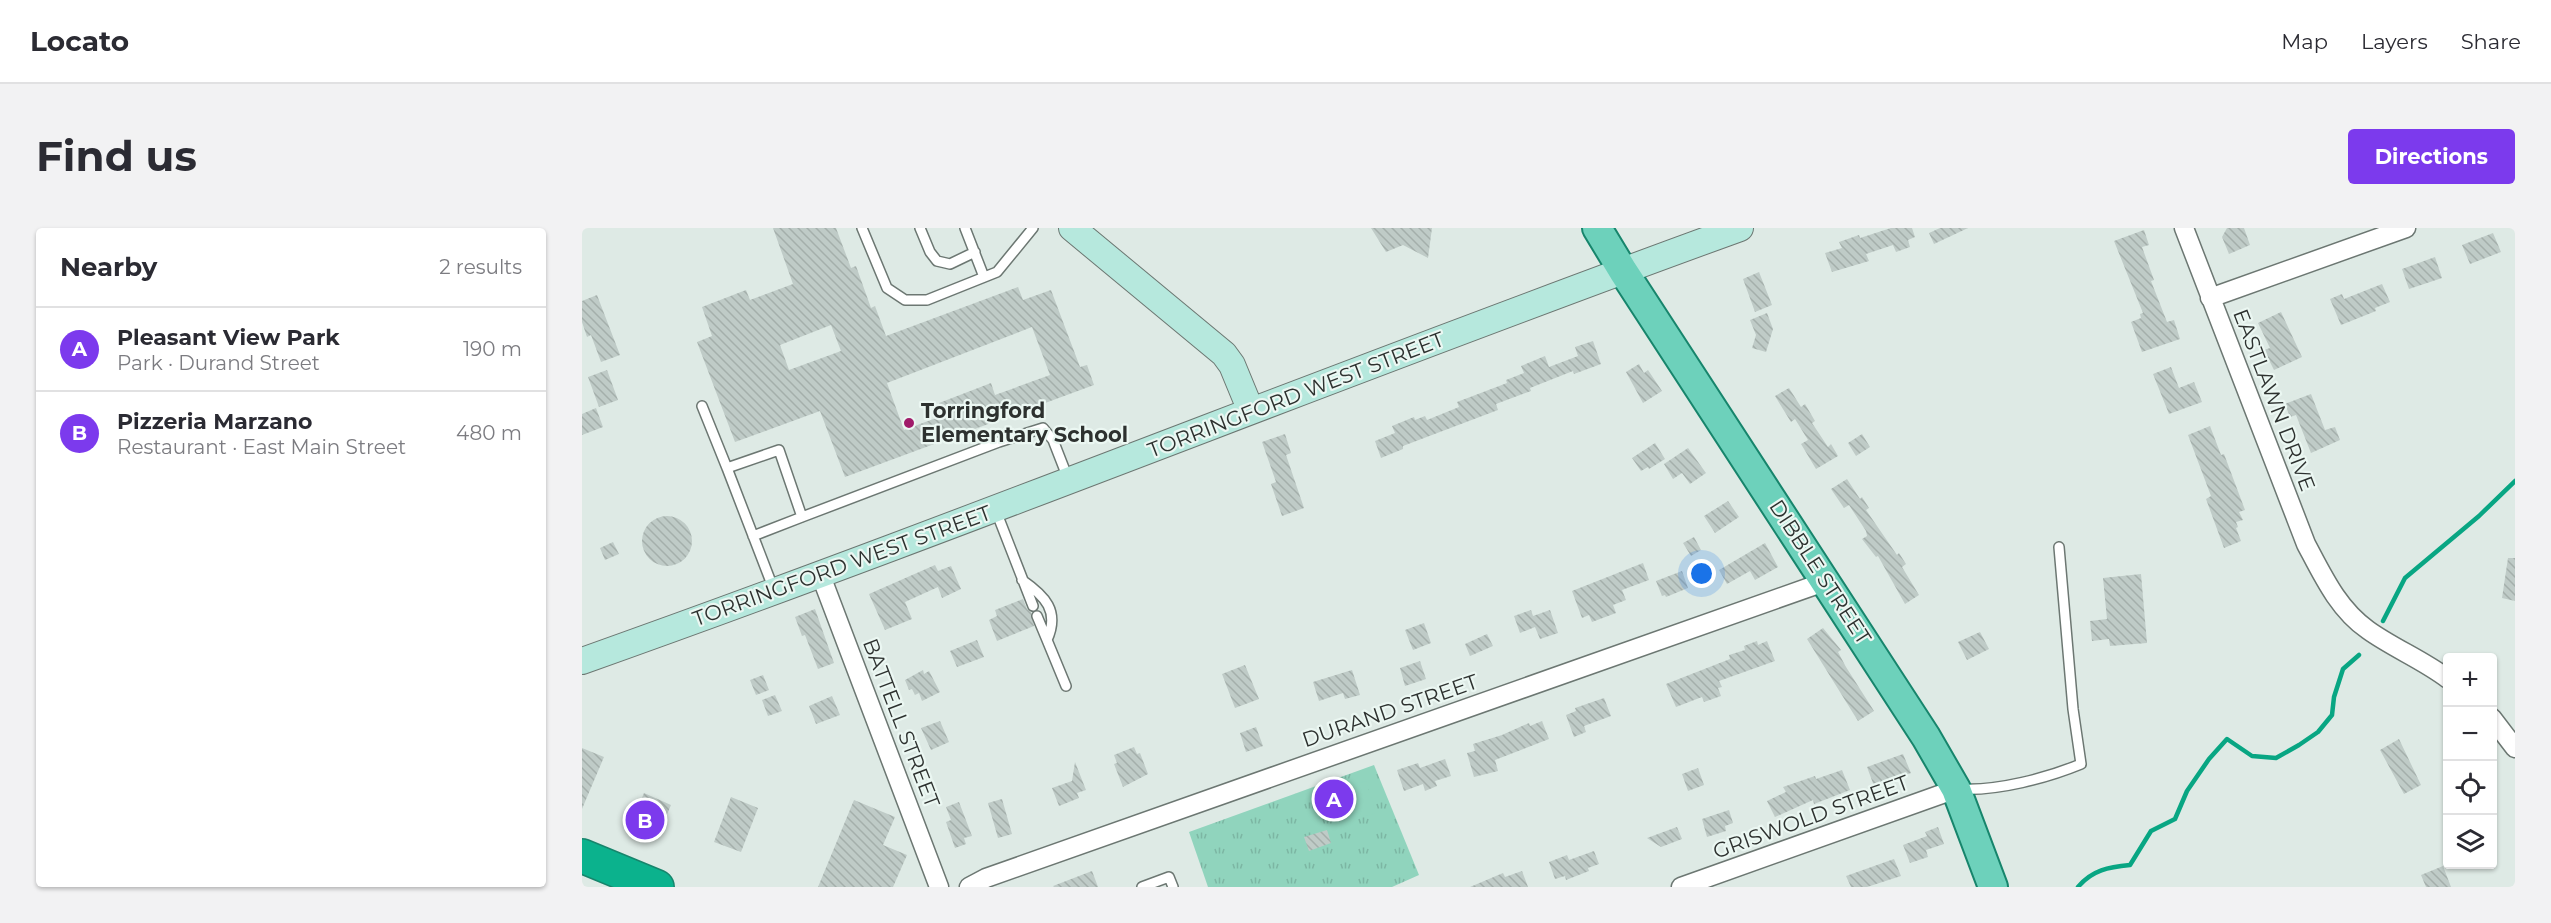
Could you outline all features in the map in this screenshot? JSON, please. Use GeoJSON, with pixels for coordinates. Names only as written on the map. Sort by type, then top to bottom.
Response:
{"type":"FeatureCollection","features":[{"type":"Feature","properties":{"kind":"highway"},"geometry":{"type":"LineString","coordinates":[[582,856],[657,887]]}},
{"type":"Feature","properties":{"kind":"main road"},"geometry":{"type":"LineString","coordinates":[[1072,228],[1224,354],[1232,365],[1251,411]]}},
{"type":"Feature","properties":{"kind":"main road","name":"DIBBLE STREET"},"geometry":{"type":"LineString","coordinates":[[1597,228],[1926,737],[1956,789],[1993,887]]}},
{"type":"Feature","properties":{"kind":"main road","name":"TORRINGFORD WEST STREET"},"geometry":{"type":"LineString","coordinates":[[582,661],[821,576],[1251,411],[1740,228]]}},
{"type":"Feature","properties":{"kind":"street","name":"EASTLAWN DRIVE"},"geometry":{"type":"LineString","coordinates":[[2184,228],[2306,544],[2328,586],[2348,612],[2368,630],[2443,676]]}},
{"type":"Feature","properties":{"kind":"street"},"geometry":{"type":"LineString","coordinates":[[2210,298],[2406,228]]}},
{"type":"Feature","properties":{"kind":"street","name":"BATTELL STREET"},"geometry":{"type":"LineString","coordinates":[[821,576],[939,887]]}},
{"type":"Feature","properties":{"kind":"street","name":"DURAND STREET"},"geometry":{"type":"LineString","coordinates":[[969,887],[997,874],[1827,581]]}},
{"type":"Feature","properties":{"kind":"street"},"geometry":{"type":"LineString","coordinates":[[2497,723],[2515,748]]}},
{"type":"Feature","properties":{"kind":"street","name":"GRISWOLD STREET"},"geometry":{"type":"LineString","coordinates":[[1681,887],[1956,789]]}},
{"type":"Feature","properties":{"kind":"lane"},"geometry":{"type":"LineString","coordinates":[[862,228],[887,288],[904,300],[927,300],[997,272],[1033,228]]}},
{"type":"Feature","properties":{"kind":"lane"},"geometry":{"type":"LineString","coordinates":[[920,228],[930,252],[937,261],[950,264],[975,252]]}},
{"type":"Feature","properties":{"kind":"lane"},"geometry":{"type":"LineString","coordinates":[[965,228],[984,277]]}},
{"type":"Feature","properties":{"kind":"lane"},"geometry":{"type":"LineString","coordinates":[[702,406],[775,592]]}},
{"type":"Feature","properties":{"kind":"lane"},"geometry":{"type":"LineString","coordinates":[[753,536],[1039,428],[1047,430],[1069,481]]}},
{"type":"Feature","properties":{"kind":"lane"},"geometry":{"type":"LineString","coordinates":[[727,468],[779,450],[802,518]]}},
{"type":"Feature","properties":{"kind":"lane"},"geometry":{"type":"LineString","coordinates":[[995,509],[1033,606]]}},
{"type":"Feature","properties":{"kind":"lane"},"geometry":{"type":"LineString","coordinates":[[1956,789],[1977,790],[2056,774],[2081,764],[2073,709],[2059,547]]}},
{"type":"Feature","properties":{"kind":"lane"},"geometry":{"type":"LineString","coordinates":[[1022,580],[1041,595],[1049,607],[1052,627],[1047,640]]}},
{"type":"Feature","properties":{"kind":"lane"},"geometry":{"type":"LineString","coordinates":[[1037,616],[1066,686]]}},
{"type":"Feature","properties":{"kind":"lane"},"geometry":{"type":"LineString","coordinates":[[1142,887],[1169,877],[1173,887]]}},
{"type":"Feature","properties":{"kind":"green space"},"geometry":{"type":"Polygon","coordinates":[[[1374,765],[1419,875],[1392,887],[1208,887],[1189,832],[1374,765]]]}},
{"type":"Feature","properties":{"kind":"green space"},"geometry":{"type":"Polygon","coordinates":[[[1366,781],[1376,813],[1340,823],[1331,791],[1366,781]]]}},
{"type":"Feature","properties":{"kind":"building"},"geometry":{"type":"Polygon","coordinates":[[[773,228],[836,228],[851,268],[856,266],[871,308],[875,306],[886,336],[1018,287],[1023,300],[1051,290],[1080,367],[1087,365],[1094,385],[845,477],[820,411],[735,442],[697,342],[712,336],[702,307],[746,290],[750,300],[793,284],[773,228]],[[831,325],[780,345],[789,370],[841,351],[831,325]],[[1032,327],[887,383],[904,430],[944,415],[939,403],[991,383],[995,395],[1050,375],[1032,327]]]}},
{"type":"Feature","properties":{"kind":"building"},"geometry":{"type":"Polygon","coordinates":[[[1371,228],[1432,228],[1428,258],[1403,245],[1386,252],[1371,228]]]}},
{"type":"Feature","properties":{"kind":"building"},"geometry":{"type":"Polygon","coordinates":[[[1891,228],[1912,228],[1915,237],[1908,240],[1910,247],[1896,252],[1893,245],[1866,254],[1869,261],[1832,272],[1825,253],[1842,248],[1839,242],[1891,228]]]}},
{"type":"Feature","properties":{"kind":"building"},"geometry":{"type":"Polygon","coordinates":[[[1940,228],[1968,228],[1934,244],[1929,233],[1940,228]]]}},
{"type":"Feature","properties":{"kind":"building"},"geometry":{"type":"Polygon","coordinates":[[[2227,228],[2244,228],[2250,245],[2229,254],[2222,237],[2227,228]]]}},
{"type":"Feature","properties":{"kind":"building"},"geometry":{"type":"Polygon","coordinates":[[[2144,230],[2149,245],[2142,247],[2154,280],[2151,281],[2167,322],[2174,320],[2180,339],[2142,352],[2131,322],[2141,318],[2140,314],[2143,313],[2114,241],[2144,230]]]}},
{"type":"Feature","properties":{"kind":"building"},"geometry":{"type":"Polygon","coordinates":[[[2493,233],[2501,252],[2470,264],[2462,245],[2493,233]]]}},
{"type":"Feature","properties":{"kind":"building"},"geometry":{"type":"Polygon","coordinates":[[[2435,257],[2442,278],[2409,289],[2402,269],[2435,257]]]}},
{"type":"Feature","properties":{"kind":"building"},"geometry":{"type":"Polygon","coordinates":[[[1759,272],[1772,305],[1755,312],[1743,279],[1759,272]]]}},
{"type":"Feature","properties":{"kind":"building"},"geometry":{"type":"Polygon","coordinates":[[[2382,284],[2390,302],[2375,308],[2376,311],[2341,325],[2330,299],[2342,294],[2344,299],[2382,284]]]}},
{"type":"Feature","properties":{"kind":"building"},"geometry":{"type":"Polygon","coordinates":[[[597,295],[620,355],[601,362],[591,335],[587,337],[582,322],[582,301],[597,295]]]}},
{"type":"Feature","properties":{"kind":"building"},"geometry":{"type":"Polygon","coordinates":[[[2281,312],[2302,357],[2274,370],[2264,350],[2270,348],[2258,323],[2281,312]]]}},
{"type":"Feature","properties":{"kind":"building"},"geometry":{"type":"Polygon","coordinates":[[[1767,313],[1773,329],[1766,352],[1752,348],[1756,335],[1750,320],[1767,313]]]}},
{"type":"Feature","properties":{"kind":"building"},"geometry":{"type":"Polygon","coordinates":[[[1593,341],[1601,364],[1574,374],[1573,371],[1530,388],[1531,391],[1496,404],[1498,410],[1403,446],[1403,449],[1381,458],[1375,441],[1395,433],[1392,426],[1414,417],[1415,420],[1425,416],[1427,420],[1459,407],[1457,402],[1507,383],[1506,380],[1524,373],[1521,366],[1545,356],[1549,367],[1578,356],[1575,347],[1593,341]]]}},
{"type":"Feature","properties":{"kind":"building"},"geometry":{"type":"Polygon","coordinates":[[[1639,364],[1644,373],[1648,370],[1662,391],[1643,403],[1626,372],[1639,364]]]}},
{"type":"Feature","properties":{"kind":"building"},"geometry":{"type":"Polygon","coordinates":[[[2171,367],[2179,388],[2194,382],[2202,402],[2169,414],[2153,374],[2171,367]]]}},
{"type":"Feature","properties":{"kind":"building"},"geometry":{"type":"Polygon","coordinates":[[[607,370],[618,400],[599,407],[588,377],[607,370]]]}},
{"type":"Feature","properties":{"kind":"building"},"geometry":{"type":"Polygon","coordinates":[[[1789,388],[1801,407],[1805,404],[1815,421],[1812,423],[1828,447],[1831,444],[1838,456],[1816,469],[1801,444],[1808,440],[1795,419],[1791,422],[1775,396],[1789,388]]]}},
{"type":"Feature","properties":{"kind":"building"},"geometry":{"type":"Polygon","coordinates":[[[2311,394],[2325,430],[2335,427],[2340,440],[2311,453],[2296,415],[2290,417],[2285,404],[2311,394]]]}},
{"type":"Feature","properties":{"kind":"building"},"geometry":{"type":"Polygon","coordinates":[[[596,408],[603,427],[582,435],[582,414],[596,408]]]}},
{"type":"Feature","properties":{"kind":"building"},"geometry":{"type":"Polygon","coordinates":[[[2210,426],[2221,455],[2224,454],[2245,510],[2239,512],[2243,520],[2236,522],[2241,541],[2224,548],[2206,499],[2211,496],[2188,435],[2210,426]]]}},
{"type":"Feature","properties":{"kind":"building"},"geometry":{"type":"Polygon","coordinates":[[[1285,434],[1291,453],[1286,455],[1304,508],[1282,516],[1271,484],[1276,482],[1262,442],[1285,434]]]}},
{"type":"Feature","properties":{"kind":"building"},"geometry":{"type":"Polygon","coordinates":[[[1862,434],[1870,447],[1856,456],[1848,443],[1862,434]]]}},
{"type":"Feature","properties":{"kind":"building"},"geometry":{"type":"Polygon","coordinates":[[[1655,443],[1665,459],[1641,471],[1632,458],[1655,443]]]}},
{"type":"Feature","properties":{"kind":"building"},"geometry":{"type":"Polygon","coordinates":[[[1688,448],[1706,473],[1690,484],[1682,473],[1673,479],[1664,464],[1688,448]]]}},
{"type":"Feature","properties":{"kind":"building"},"geometry":{"type":"Polygon","coordinates":[[[1847,479],[1860,499],[1862,497],[1869,508],[1866,510],[1897,555],[1899,553],[1906,564],[1902,567],[1919,595],[1905,604],[1878,556],[1876,557],[1862,539],[1867,536],[1866,531],[1849,505],[1844,508],[1831,489],[1847,479]]]}},
{"type":"Feature","properties":{"kind":"building"},"geometry":{"type":"Polygon","coordinates":[[[1728,501],[1739,517],[1715,533],[1704,516],[1728,501]]]}},
{"type":"Feature","properties":{"kind":"building"},"geometry":{"type":"Polygon","coordinates":[[[662,516],[672,516],[685,523],[692,536],[692,546],[685,559],[672,566],[662,566],[653,562],[646,555],[642,546],[642,536],[646,527],[653,520],[662,516]]]}},
{"type":"Feature","properties":{"kind":"building"},"geometry":{"type":"Polygon","coordinates":[[[1694,537],[1701,550],[1691,556],[1683,543],[1694,537]]]}},
{"type":"Feature","properties":{"kind":"building"},"geometry":{"type":"Polygon","coordinates":[[[613,542],[619,554],[605,560],[600,548],[613,542]]]}},
{"type":"Feature","properties":{"kind":"building"},"geometry":{"type":"Polygon","coordinates":[[[1765,543],[1778,567],[1755,580],[1750,571],[1727,584],[1719,570],[1765,543]]]}},
{"type":"Feature","properties":{"kind":"building"},"geometry":{"type":"Polygon","coordinates":[[[2508,558],[2515,558],[2515,601],[2502,598],[2508,558]]]}},
{"type":"Feature","properties":{"kind":"building"},"geometry":{"type":"Polygon","coordinates":[[[1643,563],[1649,580],[1622,590],[1626,600],[1613,605],[1616,613],[1592,622],[1589,615],[1582,618],[1572,591],[1643,563]]]}},
{"type":"Feature","properties":{"kind":"building"},"geometry":{"type":"Polygon","coordinates":[[[935,565],[938,571],[951,566],[961,589],[942,598],[938,587],[905,602],[912,619],[885,630],[869,594],[935,565]]]}},
{"type":"Feature","properties":{"kind":"building"},"geometry":{"type":"Polygon","coordinates":[[[1682,571],[1688,588],[1666,597],[1662,596],[1656,581],[1682,571]]]}},
{"type":"Feature","properties":{"kind":"building"},"geometry":{"type":"Polygon","coordinates":[[[2141,574],[2147,643],[2110,646],[2109,639],[2092,641],[2090,621],[2107,619],[2103,578],[2141,574]]]}},
{"type":"Feature","properties":{"kind":"building"},"geometry":{"type":"Polygon","coordinates":[[[1023,599],[1027,609],[1031,612],[1034,626],[997,641],[989,620],[997,616],[995,610],[1023,599]]]}},
{"type":"Feature","properties":{"kind":"building"},"geometry":{"type":"Polygon","coordinates":[[[815,609],[834,663],[818,669],[805,635],[802,636],[795,617],[815,609]]]}},
{"type":"Feature","properties":{"kind":"building"},"geometry":{"type":"Polygon","coordinates":[[[1531,610],[1533,616],[1550,610],[1558,633],[1540,639],[1535,627],[1520,633],[1514,616],[1531,610]]]}},
{"type":"Feature","properties":{"kind":"building"},"geometry":{"type":"Polygon","coordinates":[[[1424,623],[1431,643],[1413,650],[1405,630],[1424,623]]]}},
{"type":"Feature","properties":{"kind":"building"},"geometry":{"type":"Polygon","coordinates":[[[1823,628],[1841,650],[1838,652],[1846,667],[1874,711],[1858,721],[1807,639],[1823,628]]]}},
{"type":"Feature","properties":{"kind":"building"},"geometry":{"type":"Polygon","coordinates":[[[1980,632],[1989,649],[1967,660],[1958,642],[1980,632]]]}},
{"type":"Feature","properties":{"kind":"building"},"geometry":{"type":"Polygon","coordinates":[[[1487,634],[1493,646],[1470,656],[1465,644],[1487,634]]]}},
{"type":"Feature","properties":{"kind":"building"},"geometry":{"type":"Polygon","coordinates":[[[977,640],[984,657],[957,667],[950,651],[977,640]]]}},
{"type":"Feature","properties":{"kind":"building"},"geometry":{"type":"Polygon","coordinates":[[[1757,641],[1758,645],[1767,641],[1775,661],[1719,681],[1722,687],[1718,688],[1721,696],[1704,702],[1702,697],[1676,707],[1666,684],[1730,659],[1729,655],[1745,650],[1744,646],[1757,641]]]}},
{"type":"Feature","properties":{"kind":"building"},"geometry":{"type":"Polygon","coordinates":[[[1420,661],[1426,679],[1405,686],[1400,668],[1420,661]]]}},
{"type":"Feature","properties":{"kind":"building"},"geometry":{"type":"Polygon","coordinates":[[[1245,665],[1259,699],[1235,708],[1222,674],[1245,665]]]}},
{"type":"Feature","properties":{"kind":"building"},"geometry":{"type":"Polygon","coordinates":[[[923,670],[924,674],[929,671],[940,692],[922,701],[919,693],[915,695],[912,689],[909,690],[905,680],[923,670]]]}},
{"type":"Feature","properties":{"kind":"building"},"geometry":{"type":"Polygon","coordinates":[[[1352,670],[1360,695],[1345,699],[1343,693],[1319,701],[1313,682],[1352,670]]]}},
{"type":"Feature","properties":{"kind":"building"},"geometry":{"type":"Polygon","coordinates":[[[763,675],[769,690],[756,695],[750,680],[763,675]]]}},
{"type":"Feature","properties":{"kind":"building"},"geometry":{"type":"Polygon","coordinates":[[[775,695],[782,711],[768,716],[762,700],[775,695]]]}},
{"type":"Feature","properties":{"kind":"building"},"geometry":{"type":"Polygon","coordinates":[[[832,696],[840,715],[816,724],[809,706],[832,696]]]}},
{"type":"Feature","properties":{"kind":"building"},"geometry":{"type":"Polygon","coordinates":[[[1604,698],[1611,716],[1584,726],[1586,732],[1574,737],[1566,715],[1576,711],[1575,708],[1604,698]]]}},
{"type":"Feature","properties":{"kind":"building"},"geometry":{"type":"Polygon","coordinates":[[[940,721],[949,742],[931,750],[921,728],[940,721]]]}},
{"type":"Feature","properties":{"kind":"building"},"geometry":{"type":"Polygon","coordinates":[[[1542,721],[1549,739],[1495,760],[1498,771],[1474,777],[1467,753],[1475,751],[1473,744],[1529,723],[1530,726],[1542,721]]]}},
{"type":"Feature","properties":{"kind":"building"},"geometry":{"type":"Polygon","coordinates":[[[1256,727],[1263,746],[1246,752],[1240,733],[1256,727]]]}},
{"type":"Feature","properties":{"kind":"building"},"geometry":{"type":"Polygon","coordinates":[[[2399,739],[2421,785],[2404,794],[2380,750],[2399,739]]]}},
{"type":"Feature","properties":{"kind":"building"},"geometry":{"type":"Polygon","coordinates":[[[1134,747],[1137,754],[1140,753],[1148,774],[1123,787],[1114,764],[1117,763],[1114,755],[1134,747]]]}},
{"type":"Feature","properties":{"kind":"building"},"geometry":{"type":"Polygon","coordinates":[[[582,748],[604,757],[582,809],[582,748]]]}},
{"type":"Feature","properties":{"kind":"building"},"geometry":{"type":"Polygon","coordinates":[[[1903,754],[1911,773],[1874,786],[1867,767],[1903,754]]]}},
{"type":"Feature","properties":{"kind":"building"},"geometry":{"type":"Polygon","coordinates":[[[1445,759],[1451,776],[1435,781],[1437,786],[1425,791],[1423,784],[1404,791],[1397,770],[1418,763],[1420,768],[1445,759]]]}},
{"type":"Feature","properties":{"kind":"building"},"geometry":{"type":"Polygon","coordinates":[[[1075,762],[1086,790],[1077,793],[1079,798],[1059,806],[1052,788],[1072,781],[1075,762]]]}},
{"type":"Feature","properties":{"kind":"building"},"geometry":{"type":"Polygon","coordinates":[[[1698,768],[1704,785],[1688,791],[1682,774],[1698,768]]]}},
{"type":"Feature","properties":{"kind":"building"},"geometry":{"type":"Polygon","coordinates":[[[1842,770],[1850,790],[1814,804],[1813,800],[1775,817],[1767,801],[1786,792],[1783,787],[1842,770]]]}},
{"type":"Feature","properties":{"kind":"building"},"geometry":{"type":"Polygon","coordinates":[[[644,793],[671,805],[656,840],[629,829],[644,793]]]}},
{"type":"Feature","properties":{"kind":"building"},"geometry":{"type":"Polygon","coordinates":[[[731,797],[758,808],[741,852],[714,842],[731,797]]]}},
{"type":"Feature","properties":{"kind":"building"},"geometry":{"type":"Polygon","coordinates":[[[1002,799],[1012,834],[998,838],[988,803],[1002,799]]]}},
{"type":"Feature","properties":{"kind":"building"},"geometry":{"type":"Polygon","coordinates":[[[854,800],[895,817],[883,845],[907,855],[893,887],[818,887],[854,800]]]}},
{"type":"Feature","properties":{"kind":"building"},"geometry":{"type":"Polygon","coordinates":[[[959,802],[972,836],[964,838],[966,844],[955,848],[946,822],[951,820],[946,807],[959,802]]]}},
{"type":"Feature","properties":{"kind":"building"},"geometry":{"type":"Polygon","coordinates":[[[1729,810],[1733,823],[1725,826],[1726,831],[1707,837],[1702,819],[1729,810]]]}},
{"type":"Feature","properties":{"kind":"building"},"geometry":{"type":"Polygon","coordinates":[[[1677,827],[1682,839],[1661,847],[1647,838],[1677,827]]]}},
{"type":"Feature","properties":{"kind":"building"},"geometry":{"type":"Polygon","coordinates":[[[1938,827],[1944,844],[1926,850],[1928,857],[1910,863],[1903,845],[1927,836],[1925,832],[1938,827]]]}},
{"type":"Feature","properties":{"kind":"building"},"geometry":{"type":"Polygon","coordinates":[[[1327,830],[1331,843],[1309,851],[1304,837],[1327,830]]]}},
{"type":"Feature","properties":{"kind":"building"},"geometry":{"type":"Polygon","coordinates":[[[1594,851],[1599,864],[1588,868],[1589,871],[1566,880],[1565,876],[1555,879],[1549,862],[1567,855],[1569,860],[1594,851]]]}},
{"type":"Feature","properties":{"kind":"building"},"geometry":{"type":"Polygon","coordinates":[[[1894,859],[1901,876],[1867,887],[1851,887],[1846,876],[1894,859]]]}},
{"type":"Feature","properties":{"kind":"building"},"geometry":{"type":"Polygon","coordinates":[[[2443,866],[2451,887],[2426,887],[2421,875],[2443,866]]]}},
{"type":"Feature","properties":{"kind":"building"},"geometry":{"type":"Polygon","coordinates":[[[1092,871],[1098,887],[1053,886],[1092,871]]]}},
{"type":"Feature","properties":{"kind":"building"},"geometry":{"type":"Polygon","coordinates":[[[1522,871],[1528,887],[1470,887],[1503,873],[1505,877],[1522,871]]]}},
{"type":"Feature","properties":{"kind":"waterway"},"geometry":{"type":"LineString","coordinates":[[2383,621],[2405,578],[2479,516],[2515,481]]}},
{"type":"Feature","properties":{"kind":"waterway"},"geometry":{"type":"LineString","coordinates":[[2078,887],[2083,881],[2101,870],[2130,865],[2151,831],[2175,819],[2187,791],[2209,759],[2227,739],[2252,756],[2276,758],[2318,732],[2332,715],[2334,697],[2343,669],[2359,655]]}},
{"type":"Feature","properties":{"kind":"place","name":"Torringford Elementary School"},"geometry":{"type":"Point","coordinates":[909,423]}},
{"type":"Feature","properties":{"kind":"place","name":"Pleasant View Park"},"geometry":{"type":"Point","coordinates":[1334,799]}},
{"type":"Feature","properties":{"kind":"place","name":"Pizzeria Marzano"},"geometry":{"type":"Point","coordinates":[645,820]}}]}
